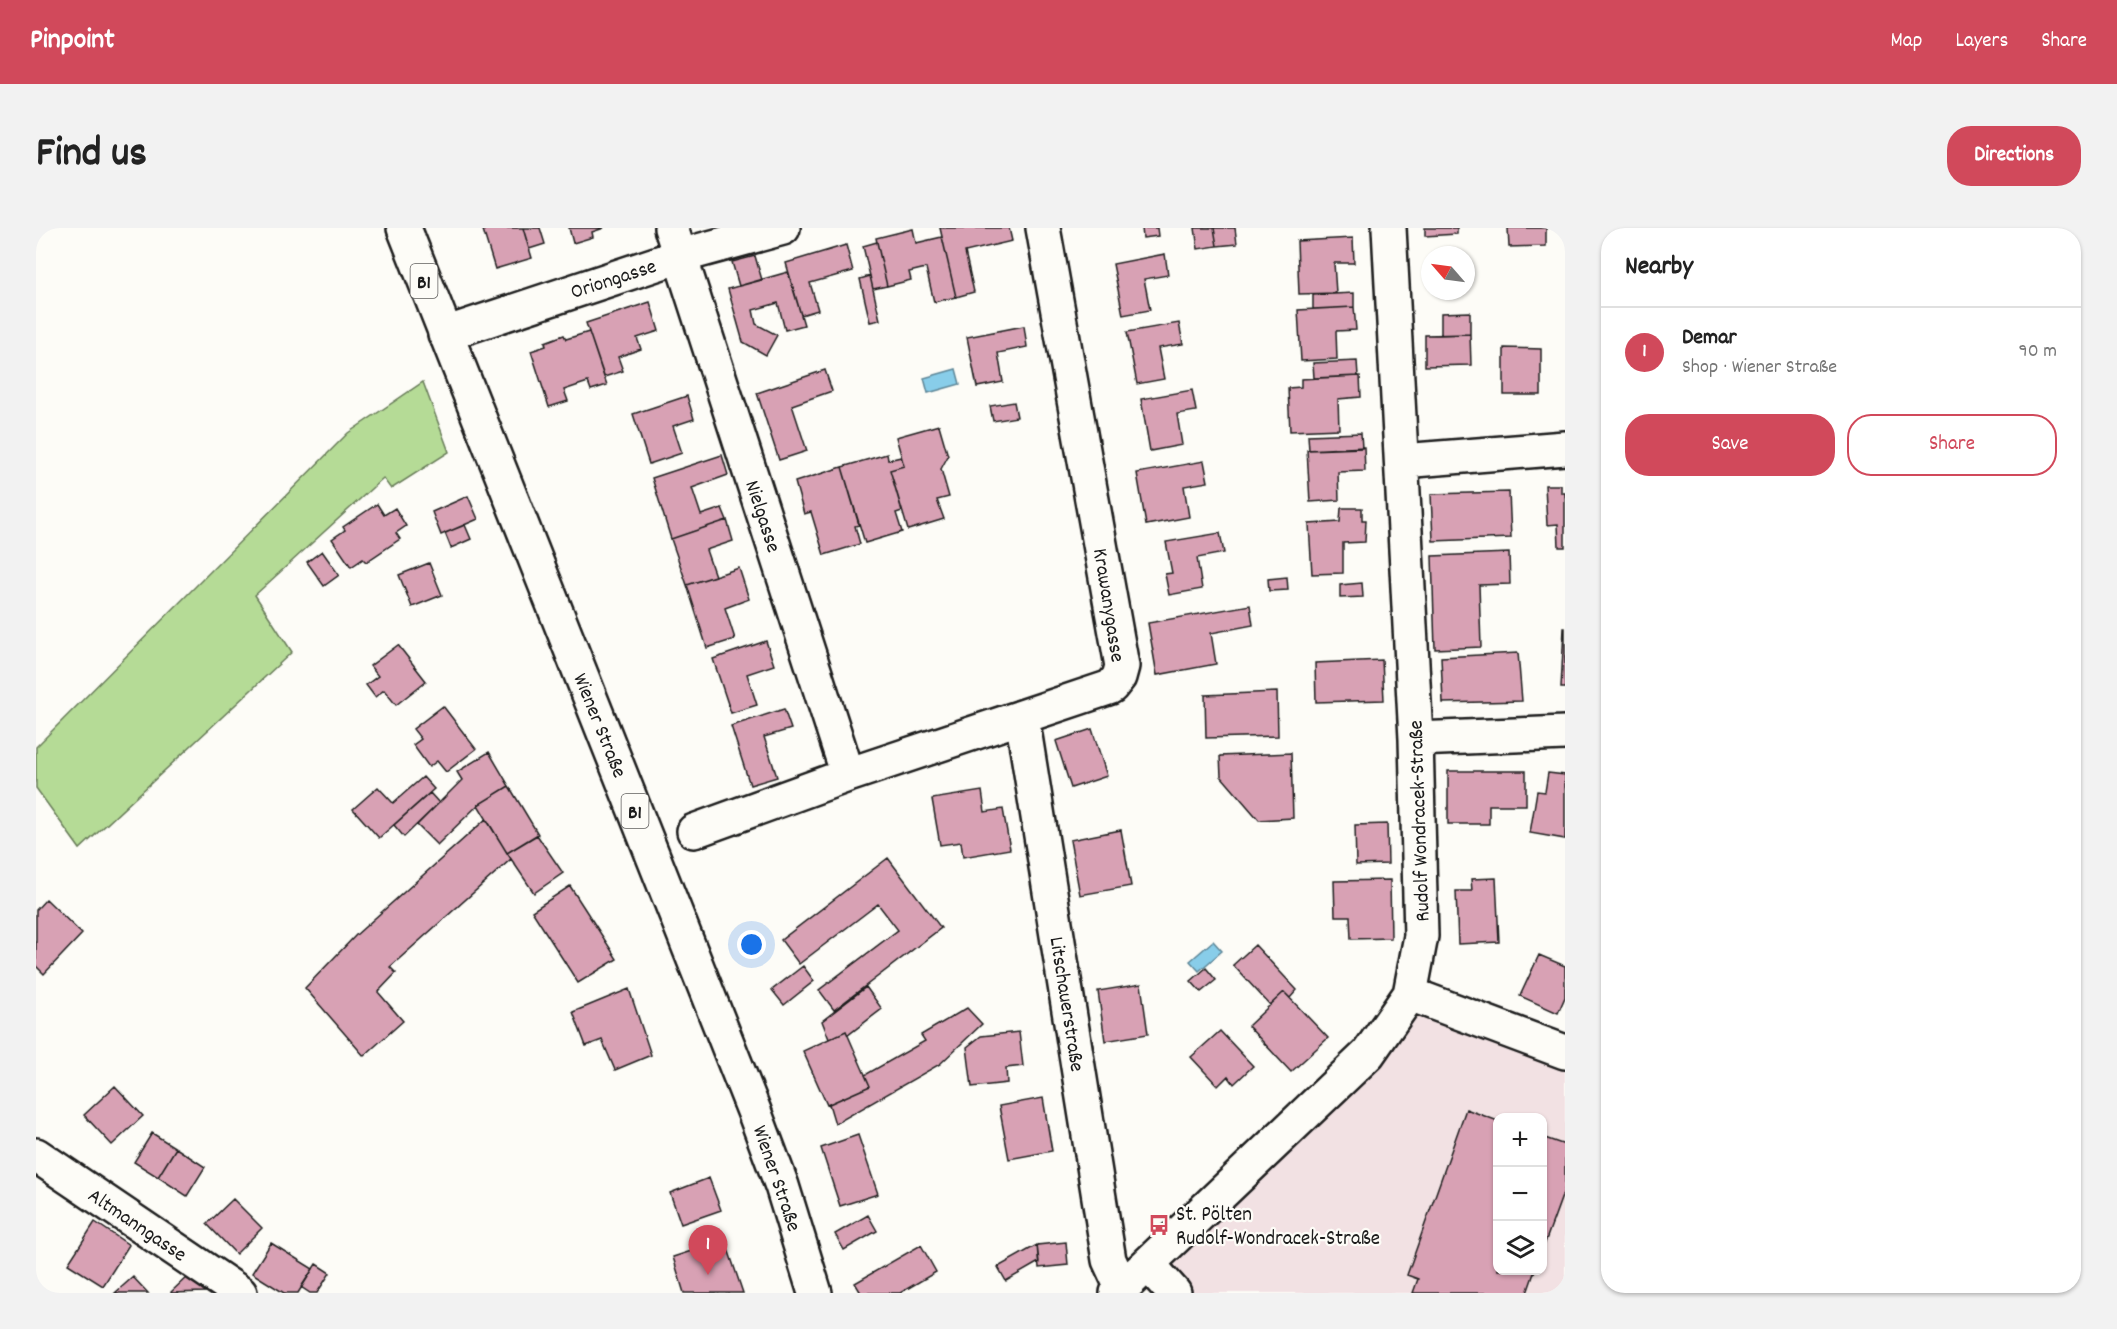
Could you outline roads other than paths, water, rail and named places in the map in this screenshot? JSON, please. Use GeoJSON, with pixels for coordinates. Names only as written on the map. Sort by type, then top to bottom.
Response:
{"type":"FeatureCollection","features":[{"type":"Feature","properties":{"kind":"street","name":"Wiener Straße"},"geometry":{"type":"LineString","coordinates":[[404,228],[754,1111],[782,1186],[815,1293]]}},
{"type":"Feature","properties":{"kind":"street","name":"Oriongasse"},"geometry":{"type":"LineString","coordinates":[[445,333],[676,242],[783,228]]}},
{"type":"Feature","properties":{"kind":"street","name":"Krawanygasse"},"geometry":{"type":"LineString","coordinates":[[694,831],[848,775],[1111,687],[1122,666],[1044,228]]}},
{"type":"Feature","properties":{"kind":"street","name":"Rudolf Wondracek-Straße"},"geometry":{"type":"LineString","coordinates":[[1119,1290],[1368,1053],[1410,994],[1421,936],[1416,739],[1389,228]]}},
{"type":"Feature","properties":{"kind":"street","name":"Nielgasse"},"geometry":{"type":"LineString","coordinates":[[676,242],[848,775]]}},
{"type":"Feature","properties":{"kind":"street"},"geometry":{"type":"LineString","coordinates":[[1402,461],[1565,448]]}},
{"type":"Feature","properties":{"kind":"street","name":"Litschauerstraße"},"geometry":{"type":"LineString","coordinates":[[1022,717],[1109,1260],[1119,1290]]}},
{"type":"Feature","properties":{"kind":"street"},"geometry":{"type":"LineString","coordinates":[[1416,739],[1565,733]]}},
{"type":"Feature","properties":{"kind":"street"},"geometry":{"type":"LineString","coordinates":[[1410,994],[1565,1052]]}},
{"type":"Feature","properties":{"kind":"street","name":"Altmanngasse"},"geometry":{"type":"LineString","coordinates":[[36,1155],[240,1293]]}},
{"type":"Feature","properties":{"kind":"street"},"geometry":{"type":"LineString","coordinates":[[1148,1264],[1174,1293]]}},
{"type":"Feature","properties":{"kind":"water"},"geometry":{"type":"Polygon","coordinates":[[[956,369],[960,384],[928,393],[924,378],[956,369]]]}},
{"type":"Feature","properties":{"kind":"water"},"geometry":{"type":"Polygon","coordinates":[[[1213,941],[1222,951],[1199,971],[1190,961],[1213,941]]]}},
{"type":"Feature","properties":{"kind":"place","name":"St. Pölten Rudolf-Wondracek-Straße"},"geometry":{"type":"Point","coordinates":[1159,1225]}},
{"type":"Feature","properties":{"kind":"place","name":"Demar"},"geometry":{"type":"Point","coordinates":[708,1275]}}]}
